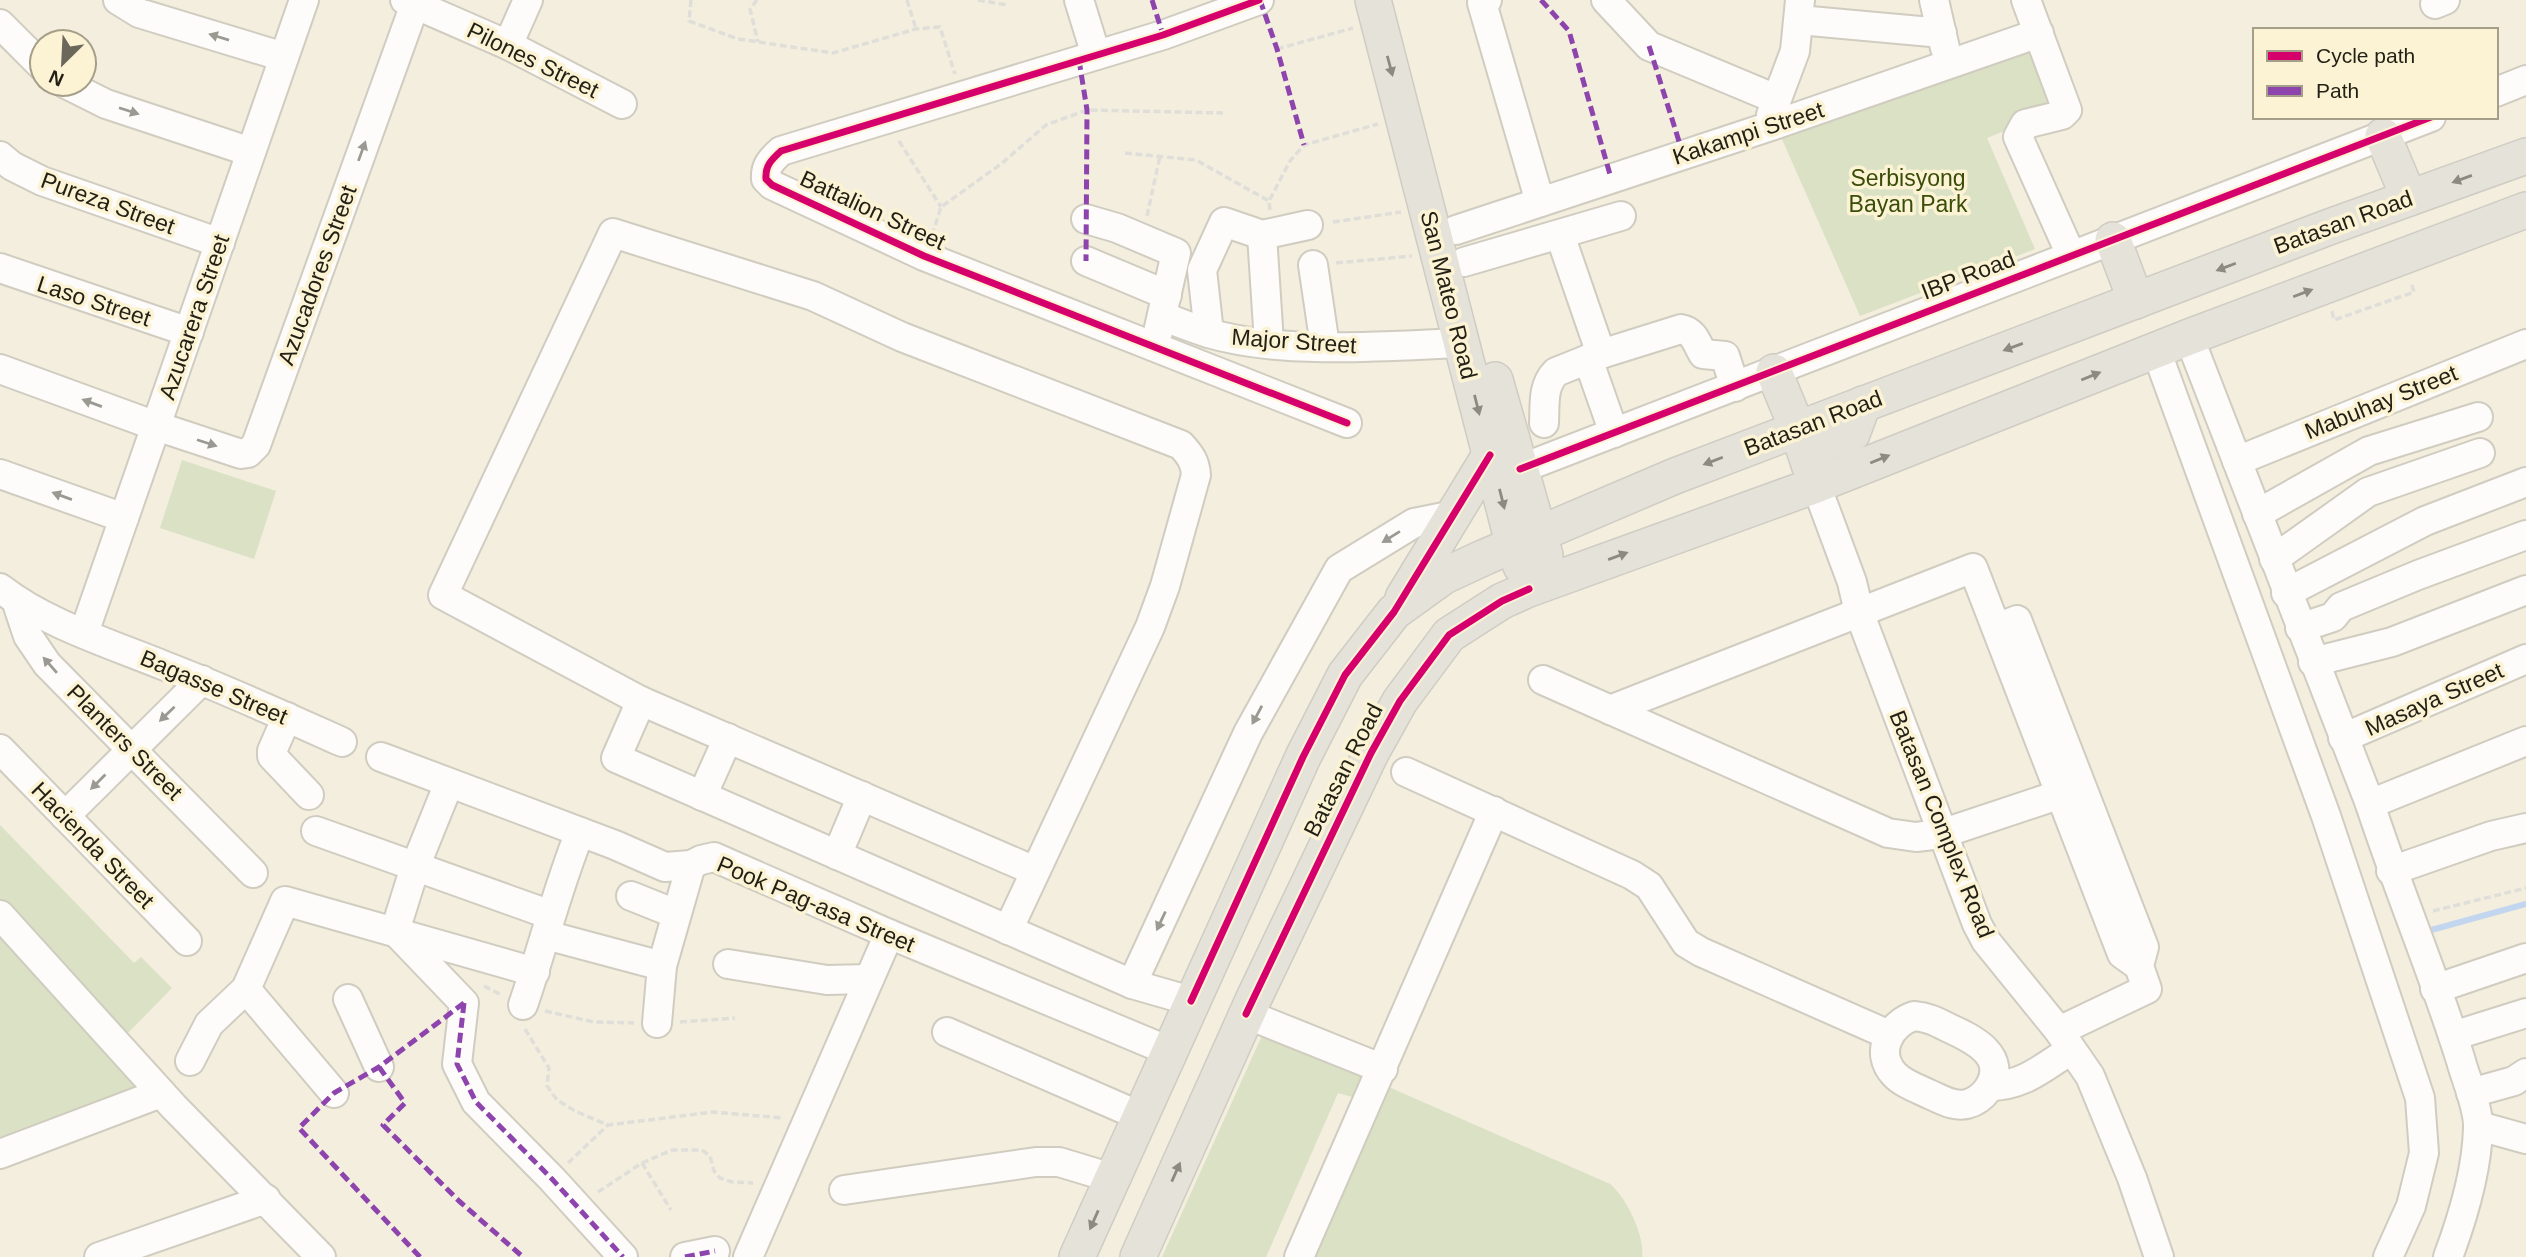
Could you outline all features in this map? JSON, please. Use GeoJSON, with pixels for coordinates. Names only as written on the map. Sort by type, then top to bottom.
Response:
{"type":"FeatureCollection","features":[{"type":"Feature","properties":{"kind":"main road","name":"San Mateo Road"},"geometry":{"type":"LineString","coordinates":[[1383,7],[1404,117],[1427,209],[1453,248],[1462,343],[1505,462]]}},
{"type":"Feature","properties":{"kind":"main road","name":"San Mateo Road"},"geometry":{"type":"LineString","coordinates":[[1383,7],[1453,248],[1525,539],[1541,584]]}},
{"type":"Feature","properties":{"kind":"main road"},"geometry":{"type":"LineString","coordinates":[[2383,136],[2409,198]]}},
{"type":"Feature","properties":{"kind":"main road","name":"Batasan Road"},"geometry":{"type":"LineString","coordinates":[[1077,1257],[1303,757],[1345,676],[1394,612],[1444,576],[1525,539],[1797,428],[2526,156]]}},
{"type":"Feature","properties":{"kind":"main road","name":"Batasan Road"},"geometry":{"type":"LineString","coordinates":[[1138,1257],[1246,1014],[1371,753],[1400,701],[1449,635],[1485,611],[1541,584],[1813,474],[2155,350],[2526,210]]}},
{"type":"Feature","properties":{"kind":"main road"},"geometry":{"type":"LineString","coordinates":[[2113,240],[2136,301]]}},
{"type":"Feature","properties":{"kind":"main road"},"geometry":{"type":"LineString","coordinates":[[2155,350],[2156,324],[2166,306],[2187,281]]}},
{"type":"Feature","properties":{"kind":"main road"},"geometry":{"type":"LineString","coordinates":[[1774,372],[1813,474]]}},
{"type":"Feature","properties":{"kind":"main road"},"geometry":{"type":"LineString","coordinates":[[1813,474],[1812,453],[1821,445],[1852,434],[1863,404]]}},
{"type":"Feature","properties":{"kind":"main road"},"geometry":{"type":"LineString","coordinates":[[1394,612],[1454,515],[1505,462]]}},
{"type":"Feature","properties":{"kind":"main road"},"geometry":{"type":"LineString","coordinates":[[1191,1001],[1246,1014]]}},
{"type":"Feature","properties":{"kind":"street"},"geometry":{"type":"LineString","coordinates":[[118,0],[139,13],[285,57]]}},
{"type":"Feature","properties":{"kind":"street","name":"Azucarera Street"},"geometry":{"type":"LineString","coordinates":[[84,633],[304,0]]}},
{"type":"Feature","properties":{"kind":"street"},"geometry":{"type":"LineString","coordinates":[[508,45],[528,0]]}},
{"type":"Feature","properties":{"kind":"street"},"geometry":{"type":"LineString","coordinates":[[1079,0],[1096,55]]}},
{"type":"Feature","properties":{"kind":"street","name":"Battalion Street"},"geometry":{"type":"LineString","coordinates":[[1259,0],[1163,35],[781,151],[771,160],[766,170],[766,179],[772,185],[924,256],[1347,423]]}},
{"type":"Feature","properties":{"kind":"street"},"geometry":{"type":"LineString","coordinates":[[1606,0],[1649,46],[1775,112],[1795,51],[1800,10],[1941,33]]}},
{"type":"Feature","properties":{"kind":"street"},"geometry":{"type":"LineString","coordinates":[[1934,0],[1949,65]]}},
{"type":"Feature","properties":{"kind":"street"},"geometry":{"type":"LineString","coordinates":[[2026,0],[2067,110],[2062,115],[2025,124],[2018,137],[2071,255]]}},
{"type":"Feature","properties":{"kind":"street"},"geometry":{"type":"LineString","coordinates":[[1484,1],[1540,202]]}},
{"type":"Feature","properties":{"kind":"street","name":"Pilones Street"},"geometry":{"type":"LineString","coordinates":[[410,2],[508,45],[622,104]]}},
{"type":"Feature","properties":{"kind":"street","name":"Azucadores Street"},"geometry":{"type":"LineString","coordinates":[[0,369],[241,454],[248,453],[256,446],[410,2]]}},
{"type":"Feature","properties":{"kind":"street"},"geometry":{"type":"LineString","coordinates":[[0,24],[28,52]]}},
{"type":"Feature","properties":{"kind":"street","name":"Kakampi Street"},"geometry":{"type":"LineString","coordinates":[[1453,248],[1540,202],[1775,112],[1949,65],[2039,33]]}},
{"type":"Feature","properties":{"kind":"street"},"geometry":{"type":"LineString","coordinates":[[2498,91],[2526,80]]}},
{"type":"Feature","properties":{"kind":"street"},"geometry":{"type":"LineString","coordinates":[[94,98],[251,152]]}},
{"type":"Feature","properties":{"kind":"street","name":"IBP Road"},"geometry":{"type":"LineString","coordinates":[[1505,462],[1614,433],[2426,119]]}},
{"type":"Feature","properties":{"kind":"street","name":"Pureza Street"},"geometry":{"type":"LineString","coordinates":[[0,156],[12,166],[42,181],[220,243]]}},
{"type":"Feature","properties":{"kind":"street"},"geometry":{"type":"LineString","coordinates":[[1453,248],[1560,235],[1620,216]]}},
{"type":"Feature","properties":{"kind":"street"},"geometry":{"type":"LineString","coordinates":[[1086,219],[1117,228],[1175,253],[1154,348]]}},
{"type":"Feature","properties":{"kind":"street"},"geometry":{"type":"LineString","coordinates":[[1209,333],[1202,270],[1224,222],[1267,234],[1308,226]]}},
{"type":"Feature","properties":{"kind":"street"},"geometry":{"type":"LineString","coordinates":[[1008,930],[1150,627],[1165,586],[1196,475],[1191,456],[1181,445],[902,337],[813,296],[613,233],[443,595],[641,701],[1035,871]]}},
{"type":"Feature","properties":{"kind":"street"},"geometry":{"type":"LineString","coordinates":[[1267,234],[1269,343]]}},
{"type":"Feature","properties":{"kind":"street"},"geometry":{"type":"LineString","coordinates":[[1560,235],[1614,433]]}},
{"type":"Feature","properties":{"kind":"street","name":"Major Street"},"geometry":{"type":"LineString","coordinates":[[1086,261],[1209,333],[1269,343],[1325,346],[1462,343]]}},
{"type":"Feature","properties":{"kind":"street"},"geometry":{"type":"LineString","coordinates":[[1313,265],[1325,346]]}},
{"type":"Feature","properties":{"kind":"street","name":"Laso Street"},"geometry":{"type":"LineString","coordinates":[[0,268],[189,332]]}},
{"type":"Feature","properties":{"kind":"street"},"geometry":{"type":"LineString","coordinates":[[1544,423],[1545,397],[1551,377],[1556,372],[1681,329],[1693,335],[1703,354],[1725,356],[1735,387]]}},
{"type":"Feature","properties":{"kind":"street"},"geometry":{"type":"LineString","coordinates":[[2189,337],[2370,804],[2471,1094],[2479,1126],[2469,1191],[2448,1257]]}},
{"type":"Feature","properties":{"kind":"street","name":"Mabuhay Street"},"geometry":{"type":"LineString","coordinates":[[2237,461],[2526,344]]}},
{"type":"Feature","properties":{"kind":"street"},"geometry":{"type":"LineString","coordinates":[[2155,350],[2326,816],[2420,1098],[2424,1153],[2411,1206],[2388,1257]]}},
{"type":"Feature","properties":{"kind":"street"},"geometry":{"type":"LineString","coordinates":[[2257,514],[2369,451],[2478,417]]}},
{"type":"Feature","properties":{"kind":"street"},"geometry":{"type":"LineString","coordinates":[[2274,559],[2368,492],[2480,453]]}},
{"type":"Feature","properties":{"kind":"street"},"geometry":{"type":"LineString","coordinates":[[0,474],[124,518]]}},
{"type":"Feature","properties":{"kind":"street","name":"Batasan Complex Road"},"geometry":{"type":"LineString","coordinates":[[1813,474],[1852,582],[1858,612],[1977,924],[1986,941],[2065,1040],[2090,1076],[2132,1178],[2159,1257]]}},
{"type":"Feature","properties":{"kind":"street"},"geometry":{"type":"LineString","coordinates":[[2286,593],[2424,521],[2526,482]]}},
{"type":"Feature","properties":{"kind":"street"},"geometry":{"type":"LineString","coordinates":[[1132,984],[1248,733],[1339,569],[1414,523],[1454,515]]}},
{"type":"Feature","properties":{"kind":"street"},"geometry":{"type":"LineString","coordinates":[[2300,628],[2333,617],[2341,607],[2418,575],[2526,536]]}},
{"type":"Feature","properties":{"kind":"street"},"geometry":{"type":"LineString","coordinates":[[1610,710],[1973,568],[2122,954],[2139,965]]}},
{"type":"Feature","properties":{"kind":"street"},"geometry":{"type":"LineString","coordinates":[[2313,662],[2392,642],[2526,590]]}},
{"type":"Feature","properties":{"kind":"street","name":"Planters Street"},"geometry":{"type":"LineString","coordinates":[[8,594],[84,633]]}},
{"type":"Feature","properties":{"kind":"street","name":"Planters Street"},"geometry":{"type":"LineString","coordinates":[[8,594],[28,636],[47,664],[253,873]]}},
{"type":"Feature","properties":{"kind":"street"},"geometry":{"type":"LineString","coordinates":[[1990,1086],[2007,1086],[2023,1080],[2065,1040],[2147,989],[2139,965],[2144,947],[2017,621],[1997,628]]}},
{"type":"Feature","properties":{"kind":"street","name":"Bagasse Street"},"geometry":{"type":"LineString","coordinates":[[84,633],[202,680],[342,742]]}},
{"type":"Feature","properties":{"kind":"street","name":"Masaya Street"},"geometry":{"type":"LineString","coordinates":[[2343,738],[2526,659]]}},
{"type":"Feature","properties":{"kind":"street"},"geometry":{"type":"LineString","coordinates":[[65,816],[202,680]]}},
{"type":"Feature","properties":{"kind":"street"},"geometry":{"type":"LineString","coordinates":[[1543,680],[1888,833],[1916,837],[1941,834],[2061,794]]}},
{"type":"Feature","properties":{"kind":"street"},"geometry":{"type":"LineString","coordinates":[[641,701],[616,758],[1132,984],[1191,1001]]}},
{"type":"Feature","properties":{"kind":"street"},"geometry":{"type":"LineString","coordinates":[[287,717],[272,755],[309,795]]}},
{"type":"Feature","properties":{"kind":"street"},"geometry":{"type":"LineString","coordinates":[[702,796],[728,738]]}},
{"type":"Feature","properties":{"kind":"street"},"geometry":{"type":"LineString","coordinates":[[2370,804],[2526,741]]}},
{"type":"Feature","properties":{"kind":"street","name":"Hacienda Street"},"geometry":{"type":"LineString","coordinates":[[0,749],[187,941]]}},
{"type":"Feature","properties":{"kind":"street","name":"Pook Pag-asa Street"},"geometry":{"type":"LineString","coordinates":[[381,757],[665,867],[691,865],[714,858],[1169,1051]]}},
{"type":"Feature","properties":{"kind":"street"},"geometry":{"type":"LineString","coordinates":[[1406,772],[1632,875],[1649,886],[1686,943],[1889,1035]]}},
{"type":"Feature","properties":{"kind":"street"},"geometry":{"type":"LineString","coordinates":[[395,931],[415,867],[449,783]]}},
{"type":"Feature","properties":{"kind":"street"},"geometry":{"type":"LineString","coordinates":[[837,855],[862,796]]}},
{"type":"Feature","properties":{"kind":"street"},"geometry":{"type":"LineString","coordinates":[[1299,1257],[1494,811]]}},
{"type":"Feature","properties":{"kind":"street"},"geometry":{"type":"LineString","coordinates":[[2392,871],[2491,836],[2526,828]]}},
{"type":"Feature","properties":{"kind":"street"},"geometry":{"type":"LineString","coordinates":[[317,831],[415,867],[549,925],[662,966]]}},
{"type":"Feature","properties":{"kind":"street"},"geometry":{"type":"LineString","coordinates":[[522,1014],[561,879],[580,832]]}},
{"type":"Feature","properties":{"kind":"street"},"geometry":{"type":"LineString","coordinates":[[657,1023],[662,966],[691,865]]}},
{"type":"Feature","properties":{"kind":"street"},"geometry":{"type":"LineString","coordinates":[[631,896],[676,914]]}},
{"type":"Feature","properties":{"kind":"street"},"geometry":{"type":"LineString","coordinates":[[190,1061],[209,1024],[246,989],[285,901],[535,972]]}},
{"type":"Feature","properties":{"kind":"street"},"geometry":{"type":"LineString","coordinates":[[0,915],[167,1100],[321,1257]]}},
{"type":"Feature","properties":{"kind":"street"},"geometry":{"type":"LineString","coordinates":[[395,931],[464,1003],[457,1064],[475,1102],[552,1179],[623,1257]]}},
{"type":"Feature","properties":{"kind":"street"},"geometry":{"type":"LineString","coordinates":[[757,1252],[780,1184],[889,934]]}},
{"type":"Feature","properties":{"kind":"street"},"geometry":{"type":"LineString","coordinates":[[2435,989],[2526,958]]}},
{"type":"Feature","properties":{"kind":"street"},"geometry":{"type":"LineString","coordinates":[[728,964],[827,980],[869,979]]}},
{"type":"Feature","properties":{"kind":"street"},"geometry":{"type":"LineString","coordinates":[[246,989],[334,1093]]}},
{"type":"Feature","properties":{"kind":"street"},"geometry":{"type":"LineString","coordinates":[[348,999],[379,1067]]}},
{"type":"Feature","properties":{"kind":"street"},"geometry":{"type":"LineString","coordinates":[[2453,1036],[2526,1013]]}},
{"type":"Feature","properties":{"kind":"street"},"geometry":{"type":"LineString","coordinates":[[1246,1014],[1382,1069]]}},
{"type":"Feature","properties":{"kind":"street"},"geometry":{"type":"LineString","coordinates":[[1914,1016],[1925,1017],[1974,1039],[1983,1045],[1993,1065],[1990,1086],[1975,1101],[1964,1105],[1951,1104],[1904,1082],[1889,1067],[1885,1046],[1889,1035],[1904,1020],[1914,1016]]}},
{"type":"Feature","properties":{"kind":"street"},"geometry":{"type":"LineString","coordinates":[[947,1032],[1140,1116]]}},
{"type":"Feature","properties":{"kind":"street"},"geometry":{"type":"LineString","coordinates":[[2471,1094],[2514,1081],[2526,1073]]}},
{"type":"Feature","properties":{"kind":"street"},"geometry":{"type":"LineString","coordinates":[[0,1154],[167,1100]]}},
{"type":"Feature","properties":{"kind":"street"},"geometry":{"type":"LineString","coordinates":[[2479,1126],[2526,1139]]}},
{"type":"Feature","properties":{"kind":"street"},"geometry":{"type":"LineString","coordinates":[[844,1190],[1036,1162],[1059,1162],[1112,1178]]}},
{"type":"Feature","properties":{"kind":"street"},"geometry":{"type":"LineString","coordinates":[[116,1254],[266,1199]]}},
{"type":"Feature","properties":{"kind":"street"},"geometry":{"type":"LineString","coordinates":[[685,1257],[715,1251]]}},
{"type":"Feature","properties":{"kind":"path"},"geometry":{"type":"LineString","coordinates":[[691,0],[689,21],[738,39],[833,53],[916,29],[940,27],[962,96]]}},
{"type":"Feature","properties":{"kind":"path"},"geometry":{"type":"LineString","coordinates":[[757,0],[750,9],[758,42]]}},
{"type":"Feature","properties":{"kind":"path"},"geometry":{"type":"LineString","coordinates":[[906,0],[916,29]]}},
{"type":"Feature","properties":{"kind":"path"},"geometry":{"type":"LineString","coordinates":[[978,0],[1007,5]]}},
{"type":"Feature","properties":{"kind":"path"},"geometry":{"type":"LineString","coordinates":[[1277,49],[1383,7]]}},
{"type":"Feature","properties":{"kind":"path"},"geometry":{"type":"LineString","coordinates":[[924,256],[941,207],[1001,164],[1046,125],[1087,110],[1223,113]]}},
{"type":"Feature","properties":{"kind":"path"},"geometry":{"type":"LineString","coordinates":[[1267,234],[1269,201],[1290,160],[1304,145],[1404,117]]}},
{"type":"Feature","properties":{"kind":"path"},"geometry":{"type":"LineString","coordinates":[[885,119],[941,207]]}},
{"type":"Feature","properties":{"kind":"path"},"geometry":{"type":"LineString","coordinates":[[1125,153],[1196,160],[1269,201]]}},
{"type":"Feature","properties":{"kind":"path"},"geometry":{"type":"LineString","coordinates":[[1308,226],[1427,209]]}},
{"type":"Feature","properties":{"kind":"path"},"geometry":{"type":"LineString","coordinates":[[1313,265],[1453,248]]}},
{"type":"Feature","properties":{"kind":"path"},"geometry":{"type":"LineString","coordinates":[[2334,320],[2414,292]]}},
{"type":"Feature","properties":{"kind":"path"},"geometry":{"type":"LineString","coordinates":[[2409,918],[2459,903],[2526,888]]}},
{"type":"Feature","properties":{"kind":"path"},"geometry":{"type":"LineString","coordinates":[[522,1014],[594,1022],[657,1023],[735,1018]]}},
{"type":"Feature","properties":{"kind":"path"},"geometry":{"type":"LineString","coordinates":[[522,1014],[549,1068],[547,1086],[557,1100],[608,1125],[713,1112],[807,1121]]}},
{"type":"Feature","properties":{"kind":"path"},"geometry":{"type":"LineString","coordinates":[[552,1179],[608,1125]]}},
{"type":"Feature","properties":{"kind":"path"},"geometry":{"type":"LineString","coordinates":[[576,1207],[642,1163],[667,1151],[702,1150],[710,1156],[714,1171],[720,1178],[732,1182],[780,1184]]}},
{"type":"Feature","properties":{"kind":"path"},"geometry":{"type":"LineString","coordinates":[[642,1163],[671,1210]]}},
{"type":"Feature","properties":{"kind":"green space","name":"Serbisyong Bayan Park"},"geometry":{"type":"Polygon","coordinates":[[[2030,43],[2057,110],[1987,138],[2035,249],[1860,316],[1778,130],[2030,43]]]}},
{"type":"Feature","properties":{"kind":"green space"},"geometry":{"type":"Polygon","coordinates":[[[182,460],[276,491],[254,559],[160,528],[182,460]]]}},
{"type":"Feature","properties":{"kind":"green space"},"geometry":{"type":"Polygon","coordinates":[[[0,825],[134,963],[141,957],[172,988],[123,1038],[172,1086],[0,1145],[0,825]]]}},
{"type":"Feature","properties":{"kind":"green space"},"geometry":{"type":"Polygon","coordinates":[[[1265,1029],[1359,1072],[1364,1078],[1356,1098],[1338,1093],[1266,1257],[1162,1257],[1265,1029]]]}},
{"type":"Feature","properties":{"kind":"green space"},"geometry":{"type":"Polygon","coordinates":[[[1391,1088],[1610,1184],[1633,1218],[1641,1239],[1642,1257],[1312,1257],[1387,1089],[1391,1088]]]}},
{"type":"Feature","properties":{"kind":"waterway"},"geometry":{"type":"LineString","coordinates":[[2424,932],[2526,904]]}},
{"type":"Feature","properties":{"kind":"marked path"},"geometry":{"type":"LineString","coordinates":[[1152,0],[1163,35]]}},
{"type":"Feature","properties":{"kind":"marked path"},"geometry":{"type":"LineString","coordinates":[[1260,0],[1304,145]]}},
{"type":"Feature","properties":{"kind":"marked path"},"geometry":{"type":"LineString","coordinates":[[1541,0],[1569,31],[1611,178]]}},
{"type":"Feature","properties":{"kind":"marked path"},"geometry":{"type":"LineString","coordinates":[[1649,46],[1683,154]]}},
{"type":"Feature","properties":{"kind":"marked path"},"geometry":{"type":"LineString","coordinates":[[1079,60],[1087,110],[1086,261]]}},
{"type":"Feature","properties":{"kind":"marked path"},"geometry":{"type":"LineString","coordinates":[[464,1003],[457,1064],[476,1102],[552,1179],[623,1257]]}},
{"type":"Feature","properties":{"kind":"marked path"},"geometry":{"type":"LineString","coordinates":[[420,1257],[299,1128],[334,1093],[379,1067],[464,1003]]}},
{"type":"Feature","properties":{"kind":"marked path"},"geometry":{"type":"LineString","coordinates":[[379,1067],[405,1103],[383,1125],[459,1201],[523,1257]]}},
{"type":"Feature","properties":{"kind":"marked path"},"geometry":{"type":"LineString","coordinates":[[685,1257],[715,1251]]}},
{"type":"Feature","properties":{"kind":"cycle path"},"geometry":{"type":"LineString","coordinates":[[1259,0],[1163,35],[781,151],[769,164],[766,179],[772,185],[924,256],[1347,423]]}},
{"type":"Feature","properties":{"kind":"cycle path"},"geometry":{"type":"LineString","coordinates":[[1520,469],[2426,119]]}},
{"type":"Feature","properties":{"kind":"cycle path"},"geometry":{"type":"LineString","coordinates":[[1191,1001],[1303,757],[1345,675],[1394,612],[1490,455]]}},
{"type":"Feature","properties":{"kind":"cycle path"},"geometry":{"type":"LineString","coordinates":[[1246,1014],[1371,753],[1400,701],[1449,635],[1502,601],[1529,589]]}}]}
